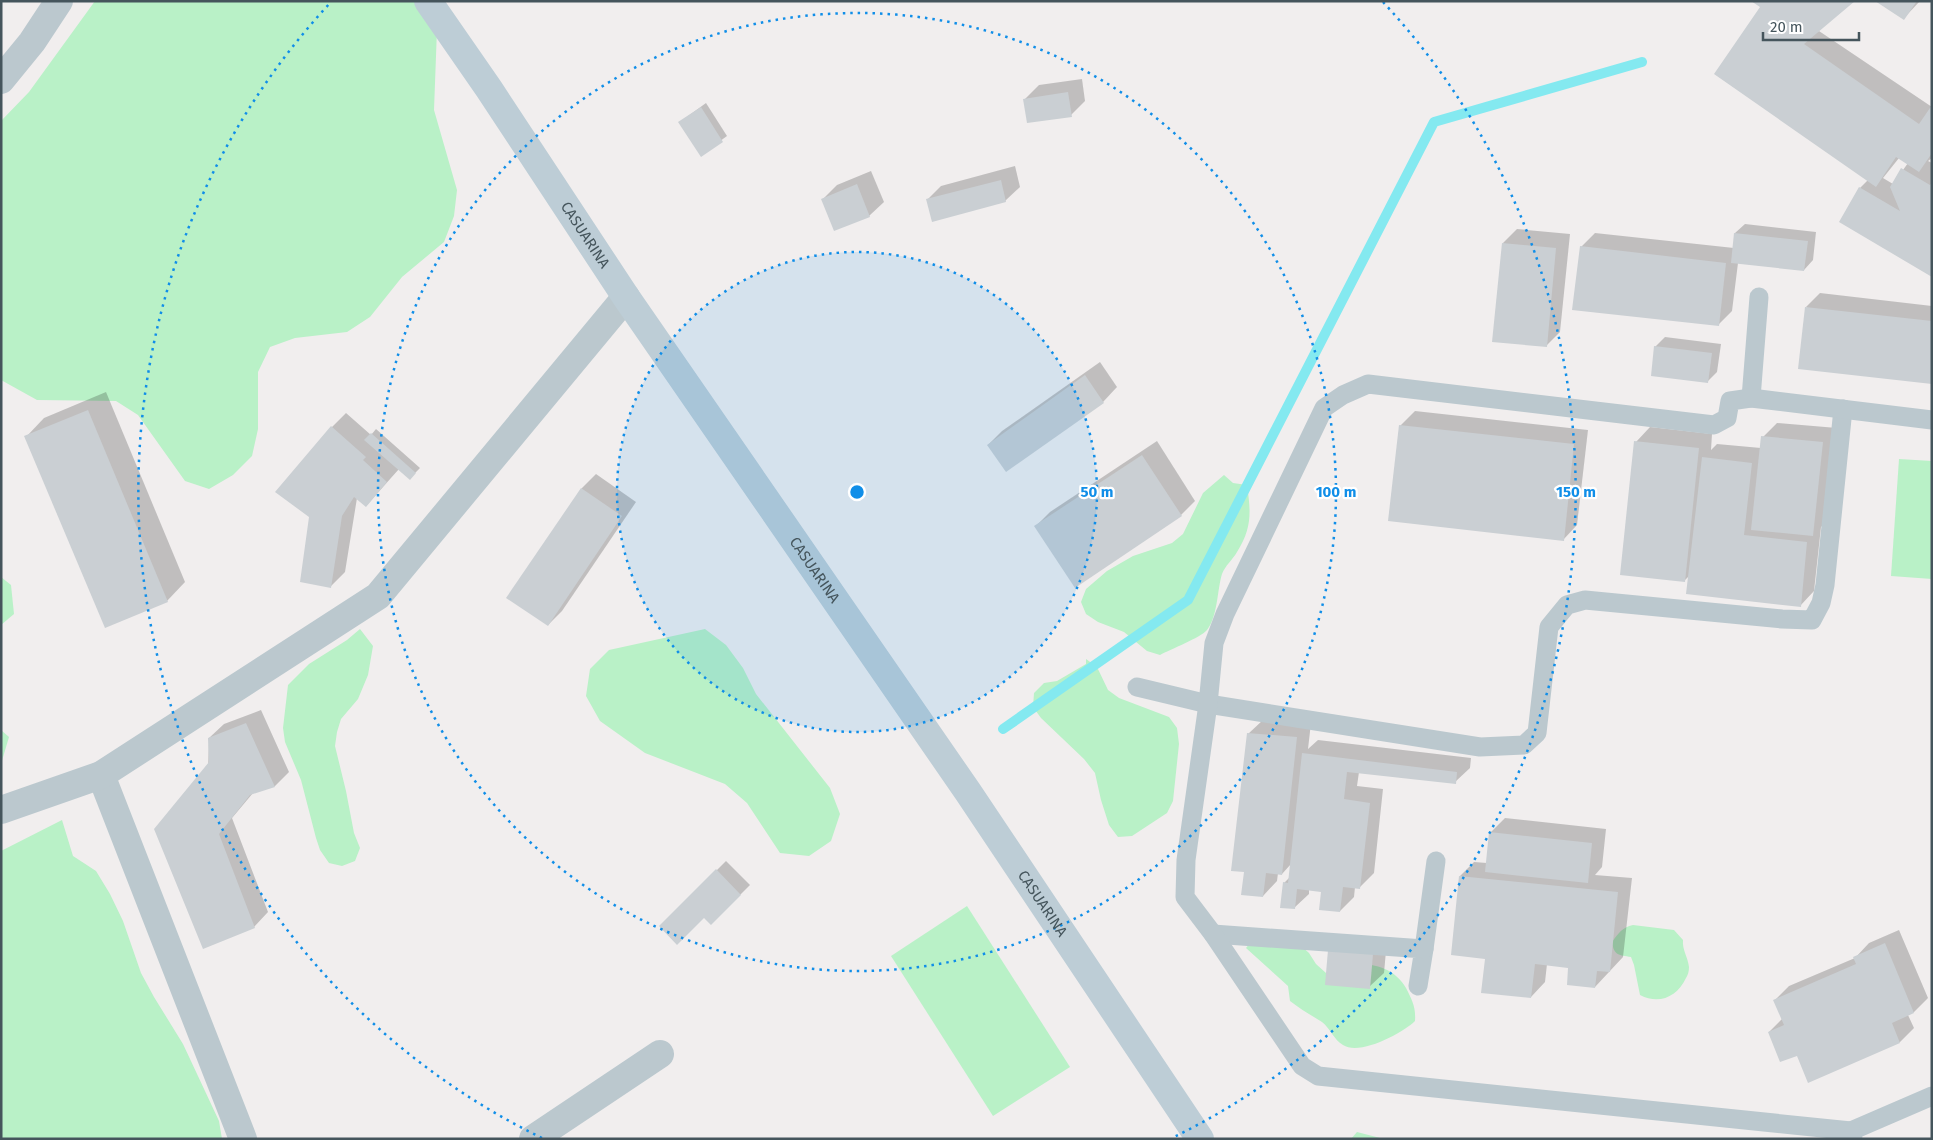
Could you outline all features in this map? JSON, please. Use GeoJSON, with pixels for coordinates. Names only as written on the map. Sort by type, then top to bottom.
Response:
{"type":"FeatureCollection","features":[{"type":"Feature","properties":{"kind":"street"},"geometry":{"type":"LineString","coordinates":[[1,80],[32,42],[59,1]]}},
{"type":"Feature","properties":{"kind":"street","name":"CASUARINA"},"geometry":{"type":"LineString","coordinates":[[428,1],[489,89],[626,296],[968,792],[1200,1139]]}},
{"type":"Feature","properties":{"kind":"street"},"geometry":{"type":"LineString","coordinates":[[1,810],[102,775],[378,596],[626,296]]}},
{"type":"Feature","properties":{"kind":"street"},"geometry":{"type":"LineString","coordinates":[[102,775],[243,1139]]}},
{"type":"Feature","properties":{"kind":"street"},"geometry":{"type":"LineString","coordinates":[[533,1139],[660,1054]]}},
{"type":"Feature","properties":{"kind":"lane"},"geometry":{"type":"LineString","coordinates":[[1751,398],[1759,297]]}},
{"type":"Feature","properties":{"kind":"lane"},"geometry":{"type":"LineString","coordinates":[[1932,420],[1751,398],[1730,402],[1727,418],[1714,424],[1368,384],[1342,395],[1324,408],[1214,643],[1208,704],[1186,860],[1185,897],[1213,934],[1302,1066],[1318,1076],[1852,1135],[1932,1096]]}},
{"type":"Feature","properties":{"kind":"lane"},"geometry":{"type":"LineString","coordinates":[[1137,687],[1208,704],[1480,747],[1524,744],[1537,733],[1549,627],[1566,605],[1585,600],[1812,620],[1821,603],[1825,585],[1843,409]]}},
{"type":"Feature","properties":{"kind":"lane"},"geometry":{"type":"LineString","coordinates":[[1418,986],[1436,860]]}},
{"type":"Feature","properties":{"kind":"lane"},"geometry":{"type":"LineString","coordinates":[[1213,934],[1424,949]]}},
{"type":"Feature","properties":{"kind":"green space"},"geometry":{"type":"Polygon","coordinates":[[[95,1],[416,1],[437,29],[434,110],[457,190],[454,216],[444,242],[402,277],[370,317],[347,332],[295,338],[270,347],[258,372],[258,429],[252,456],[233,475],[209,489],[185,481],[138,415],[116,401],[37,400],[1,380],[1,121],[29,92],[95,1]]]}},
{"type":"Feature","properties":{"kind":"green space"},"geometry":{"type":"Polygon","coordinates":[[[1899,459],[1932,461],[1932,579],[1891,576],[1899,459]]]}},
{"type":"Feature","properties":{"kind":"green space"},"geometry":{"type":"Polygon","coordinates":[[[1224,475],[1233,483],[1247,485],[1249,520],[1242,543],[1222,574],[1213,618],[1207,630],[1192,640],[1160,655],[1147,651],[1124,632],[1098,622],[1086,614],[1081,602],[1086,589],[1107,571],[1133,556],[1172,543],[1183,534],[1203,493],[1224,475]]]}},
{"type":"Feature","properties":{"kind":"green space"},"geometry":{"type":"Polygon","coordinates":[[[1,577],[11,585],[14,614],[1,625],[1,577]]]}},
{"type":"Feature","properties":{"kind":"green space"},"geometry":{"type":"Polygon","coordinates":[[[360,629],[373,646],[368,675],[358,699],[341,719],[335,746],[354,833],[360,848],[355,861],[342,866],[329,863],[320,850],[301,780],[285,742],[283,728],[288,685],[309,664],[347,640],[360,629]]]}},
{"type":"Feature","properties":{"kind":"green space"},"geometry":{"type":"Polygon","coordinates":[[[705,629],[726,645],[743,668],[756,694],[830,788],[840,814],[831,841],[809,856],[780,853],[747,803],[725,784],[645,753],[600,721],[586,696],[590,669],[609,650],[705,629]]]}},
{"type":"Feature","properties":{"kind":"green space"},"geometry":{"type":"Polygon","coordinates":[[[1086,659],[1097,667],[1108,690],[1119,698],[1169,717],[1177,728],[1179,744],[1173,801],[1167,813],[1132,836],[1118,837],[1109,825],[1095,773],[1084,759],[1041,718],[1033,707],[1034,693],[1044,683],[1057,681],[1086,664],[1086,659]]]}},
{"type":"Feature","properties":{"kind":"green space"},"geometry":{"type":"Polygon","coordinates":[[[1,730],[9,737],[1,764],[1,730]]]}},
{"type":"Feature","properties":{"kind":"green space"},"geometry":{"type":"Polygon","coordinates":[[[62,820],[73,856],[96,871],[110,894],[123,921],[141,973],[183,1044],[219,1121],[222,1139],[1,1139],[1,851],[62,820]]]}},
{"type":"Feature","properties":{"kind":"green space"},"geometry":{"type":"Polygon","coordinates":[[[967,906],[1070,1067],[993,1116],[891,956],[967,906]]]}},
{"type":"Feature","properties":{"kind":"green space"},"geometry":{"type":"Polygon","coordinates":[[[1633,925],[1674,930],[1683,940],[1683,947],[1689,967],[1687,977],[1678,990],[1667,997],[1654,999],[1640,995],[1631,957],[1620,955],[1614,950],[1612,942],[1616,936],[1623,929],[1633,925]]]}},
{"type":"Feature","properties":{"kind":"green space"},"geometry":{"type":"Polygon","coordinates":[[[1255,937],[1291,937],[1309,953],[1316,964],[1326,973],[1360,964],[1383,968],[1396,976],[1406,988],[1412,1000],[1415,1021],[1381,1042],[1360,1048],[1350,1048],[1343,1045],[1322,1022],[1290,1001],[1288,986],[1246,948],[1255,937]]]}},
{"type":"Feature","properties":{"kind":"green space"},"geometry":{"type":"Polygon","coordinates":[[[1357,1132],[1384,1139],[1351,1139],[1357,1132]]]}},
{"type":"Feature","properties":{"kind":"building"},"geometry":{"type":"Polygon","coordinates":[[[1751,1],[1855,1],[1804,44],[1919,124],[1932,105],[1932,153],[1919,172],[1896,157],[1876,187],[1714,74],[1760,7],[1751,1]]]}},
{"type":"Feature","properties":{"kind":"building"},"geometry":{"type":"Polygon","coordinates":[[[1875,1],[1917,1],[1904,20],[1875,1]]]}},
{"type":"Feature","properties":{"kind":"building"},"geometry":{"type":"Polygon","coordinates":[[[1068,92],[1072,117],[1027,123],[1023,99],[1068,92]]]}},
{"type":"Feature","properties":{"kind":"building"},"geometry":{"type":"Polygon","coordinates":[[[701,107],[723,142],[701,157],[678,122],[701,107]]]}},
{"type":"Feature","properties":{"kind":"building"},"geometry":{"type":"Polygon","coordinates":[[[1901,168],[1930,185],[1932,183],[1932,277],[1839,222],[1859,187],[1900,211],[1890,187],[1901,168]]]}},
{"type":"Feature","properties":{"kind":"building"},"geometry":{"type":"Polygon","coordinates":[[[1001,180],[1006,202],[932,222],[926,199],[1001,180]]]}},
{"type":"Feature","properties":{"kind":"building"},"geometry":{"type":"Polygon","coordinates":[[[857,184],[870,217],[834,231],[821,199],[857,184]]]}},
{"type":"Feature","properties":{"kind":"building"},"geometry":{"type":"Polygon","coordinates":[[[1734,233],[1808,241],[1804,271],[1731,263],[1734,233]]]}},
{"type":"Feature","properties":{"kind":"building"},"geometry":{"type":"Polygon","coordinates":[[[1502,243],[1556,248],[1547,347],[1492,342],[1502,243]]]}},
{"type":"Feature","properties":{"kind":"building"},"geometry":{"type":"Polygon","coordinates":[[[1580,246],[1726,263],[1719,326],[1572,310],[1580,246]]]}},
{"type":"Feature","properties":{"kind":"building"},"geometry":{"type":"Polygon","coordinates":[[[1805,307],[1932,321],[1932,384],[1798,369],[1805,307]]]}},
{"type":"Feature","properties":{"kind":"building"},"geometry":{"type":"Polygon","coordinates":[[[1654,346],[1712,353],[1708,383],[1651,376],[1654,346]]]}},
{"type":"Feature","properties":{"kind":"building"},"geometry":{"type":"Polygon","coordinates":[[[1085,375],[1104,403],[1006,472],[987,445],[1085,375]]]}},
{"type":"Feature","properties":{"kind":"building"},"geometry":{"type":"Polygon","coordinates":[[[88,410],[168,602],[105,628],[24,436],[88,410]]]}},
{"type":"Feature","properties":{"kind":"building"},"geometry":{"type":"Polygon","coordinates":[[[1399,425],[1574,444],[1564,541],[1388,521],[1399,425]]]}},
{"type":"Feature","properties":{"kind":"building"},"geometry":{"type":"Polygon","coordinates":[[[331,426],[366,457],[363,460],[387,482],[366,507],[354,497],[342,516],[331,588],[300,582],[309,517],[275,492],[331,426]]]}},
{"type":"Feature","properties":{"kind":"building"},"geometry":{"type":"Polygon","coordinates":[[[371,433],[416,473],[410,480],[364,440],[371,433]]]}},
{"type":"Feature","properties":{"kind":"building"},"geometry":{"type":"Polygon","coordinates":[[[1761,436],[1823,442],[1813,536],[1751,530],[1761,436]]]}},
{"type":"Feature","properties":{"kind":"building"},"geometry":{"type":"Polygon","coordinates":[[[1634,441],[1699,448],[1685,582],[1620,575],[1634,441]]]}},
{"type":"Feature","properties":{"kind":"building"},"geometry":{"type":"Polygon","coordinates":[[[1142,455],[1182,516],[1075,588],[1034,526],[1142,455]]]}},
{"type":"Feature","properties":{"kind":"building"},"geometry":{"type":"Polygon","coordinates":[[[1702,457],[1752,463],[1744,535],[1807,542],[1801,607],[1686,594],[1702,457]]]}},
{"type":"Feature","properties":{"kind":"building"},"geometry":{"type":"Polygon","coordinates":[[[581,488],[622,516],[548,626],[506,598],[581,488]]]}},
{"type":"Feature","properties":{"kind":"building"},"geometry":{"type":"Polygon","coordinates":[[[246,723],[275,787],[250,795],[219,834],[255,928],[203,949],[154,829],[209,762],[208,738],[246,723]]]}},
{"type":"Feature","properties":{"kind":"building"},"geometry":{"type":"Polygon","coordinates":[[[1247,733],[1297,737],[1282,875],[1266,873],[1263,897],[1241,895],[1244,872],[1231,871],[1247,733]]]}},
{"type":"Feature","properties":{"kind":"building"},"geometry":{"type":"Polygon","coordinates":[[[1302,753],[1457,772],[1456,784],[1347,772],[1344,799],[1370,803],[1360,889],[1343,887],[1340,912],[1319,910],[1321,892],[1297,889],[1295,909],[1280,908],[1283,882],[1288,883],[1302,753]]]}},
{"type":"Feature","properties":{"kind":"building"},"geometry":{"type":"Polygon","coordinates":[[[1489,832],[1592,843],[1588,883],[1485,872],[1489,832]]]}},
{"type":"Feature","properties":{"kind":"building"},"geometry":{"type":"Polygon","coordinates":[[[716,869],[741,895],[711,925],[704,918],[677,945],[659,926],[716,869]]]}},
{"type":"Feature","properties":{"kind":"building"},"geometry":{"type":"Polygon","coordinates":[[[1459,876],[1618,892],[1610,972],[1597,971],[1595,988],[1567,985],[1568,968],[1535,964],[1531,998],[1481,993],[1485,959],[1451,955],[1459,876]]]}},
{"type":"Feature","properties":{"kind":"building"},"geometry":{"type":"Polygon","coordinates":[[[1885,943],[1914,1013],[1892,1023],[1900,1043],[1808,1083],[1797,1056],[1780,1062],[1768,1032],[1784,1025],[1773,1000],[1856,964],[1853,957],[1885,943]]]}},
{"type":"Feature","properties":{"kind":"building"},"geometry":{"type":"Polygon","coordinates":[[[1328,950],[1373,954],[1370,989],[1325,985],[1328,950]]]}},
{"type":"Feature","properties":{"kind":"waterway"},"geometry":{"type":"LineString","coordinates":[[1003,729],[1188,600],[1434,122],[1642,62]]}}]}
